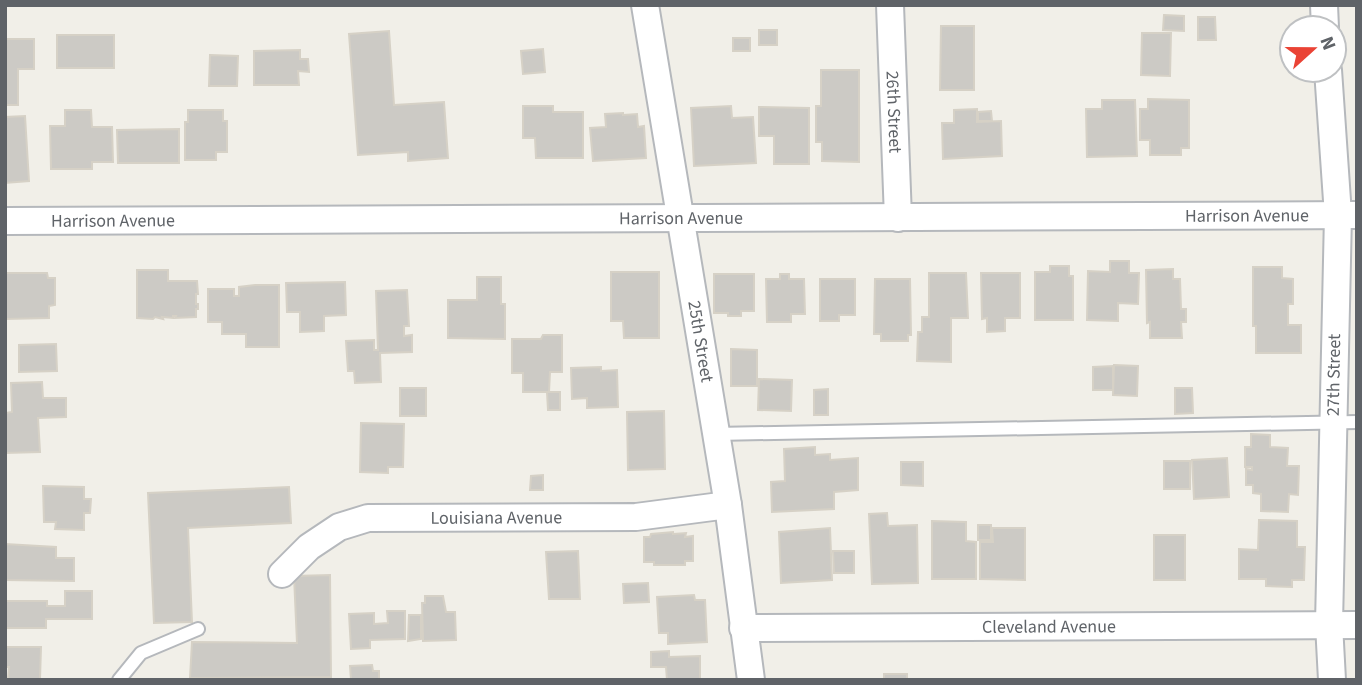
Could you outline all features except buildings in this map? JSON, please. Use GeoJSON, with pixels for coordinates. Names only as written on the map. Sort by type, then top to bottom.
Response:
{"type":"FeatureCollection","features":[{"type":"Feature","properties":{"kind":"street","name":"25th Street"},"geometry":{"type":"LineString","coordinates":[[645,5],[728,505],[751,680]]}},
{"type":"Feature","properties":{"kind":"street","name":"26th Street"},"geometry":{"type":"LineString","coordinates":[[890,5],[898,218]]}},
{"type":"Feature","properties":{"kind":"street","name":"27th Street"},"geometry":{"type":"LineString","coordinates":[[1330,84],[1347,215],[1345,422],[1329,624],[1332,680]]}},
{"type":"Feature","properties":{"kind":"street","name":"Harrison Avenue"},"geometry":{"type":"LineString","coordinates":[[5,221],[1347,215]]}},
{"type":"Feature","properties":{"kind":"street","name":"Louisiana Avenue"},"geometry":{"type":"LineString","coordinates":[[282,573],[309,547],[339,527],[368,519],[636,517],[728,505]]}},
{"type":"Feature","properties":{"kind":"street","name":"Cleveland Avenue"},"geometry":{"type":"LineString","coordinates":[[743,628],[1357,625]]}},
{"type":"Feature","properties":{"kind":"lane"},"geometry":{"type":"LineString","coordinates":[[716,433],[1345,422]]}},
{"type":"Feature","properties":{"kind":"lane"},"geometry":{"type":"LineString","coordinates":[[119,680],[141,653],[198,629]]}}]}
